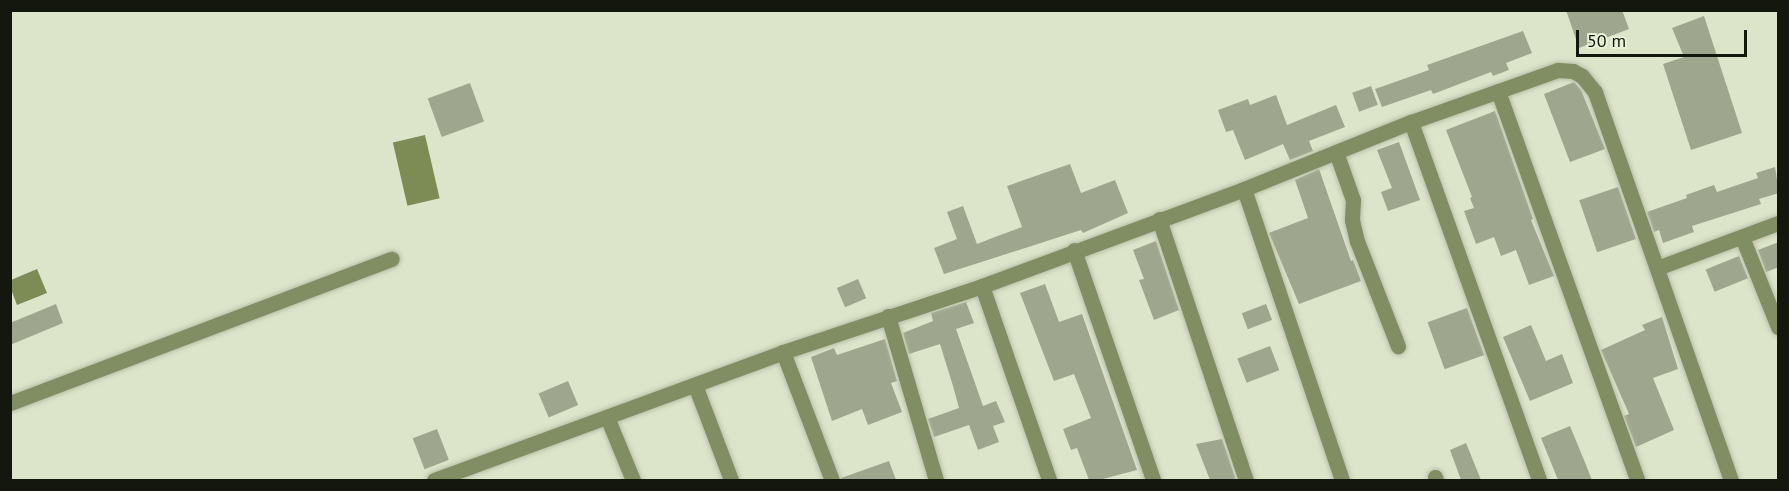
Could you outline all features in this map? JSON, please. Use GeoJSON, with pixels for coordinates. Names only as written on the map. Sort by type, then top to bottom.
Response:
{"type":"FeatureCollection","features":[{"type":"Feature","properties":{"kind":"street"},"geometry":{"type":"LineString","coordinates":[[434,480],[458,476],[783,352],[982,286],[1074,250],[1244,189],[1411,122],[1558,70],[1573,71],[1582,76],[1594,92],[1731,480]]}},
{"type":"Feature","properties":{"kind":"street"},"geometry":{"type":"LineString","coordinates":[[1498,91],[1637,480]]}},
{"type":"Feature","properties":{"kind":"street"},"geometry":{"type":"LineString","coordinates":[[1411,122],[1539,480]]}},
{"type":"Feature","properties":{"kind":"street"},"geometry":{"type":"LineString","coordinates":[[1336,152],[1353,200],[1352,220],[1357,241],[1398,346]]}},
{"type":"Feature","properties":{"kind":"street"},"geometry":{"type":"LineString","coordinates":[[1244,189],[1342,480]]}},
{"type":"Feature","properties":{"kind":"street"},"geometry":{"type":"LineString","coordinates":[[1159,219],[1246,480]]}},
{"type":"Feature","properties":{"kind":"street"},"geometry":{"type":"LineString","coordinates":[[1657,268],[1779,223]]}},
{"type":"Feature","properties":{"kind":"street"},"geometry":{"type":"LineString","coordinates":[[1742,237],[1779,327]]}},
{"type":"Feature","properties":{"kind":"street"},"geometry":{"type":"LineString","coordinates":[[1074,250],[1153,480]]}},
{"type":"Feature","properties":{"kind":"street"},"geometry":{"type":"LineString","coordinates":[[10,404],[392,259]]}},
{"type":"Feature","properties":{"kind":"street"},"geometry":{"type":"LineString","coordinates":[[982,286],[1049,480]]}},
{"type":"Feature","properties":{"kind":"street"},"geometry":{"type":"LineString","coordinates":[[888,316],[936,480]]}},
{"type":"Feature","properties":{"kind":"street"},"geometry":{"type":"LineString","coordinates":[[783,352],[832,480]]}},
{"type":"Feature","properties":{"kind":"street"},"geometry":{"type":"LineString","coordinates":[[695,385],[731,480]]}},
{"type":"Feature","properties":{"kind":"street"},"geometry":{"type":"LineString","coordinates":[[608,417],[633,480]]}},
{"type":"Feature","properties":{"kind":"shaded area"},"geometry":{"type":"Polygon","coordinates":[[[425,135],[440,198],[407,206],[393,142],[425,135]]]}},
{"type":"Feature","properties":{"kind":"shaded area"},"geometry":{"type":"Polygon","coordinates":[[[37,269],[47,293],[17,305],[11,289],[11,280],[37,269]]]}},
{"type":"Feature","properties":{"kind":"building"},"geometry":{"type":"Polygon","coordinates":[[[1566,10],[1622,10],[1629,29],[1579,48],[1566,10]]]}},
{"type":"Feature","properties":{"kind":"building"},"geometry":{"type":"Polygon","coordinates":[[[1704,16],[1742,133],[1691,150],[1663,64],[1684,57],[1672,28],[1704,16]]]}},
{"type":"Feature","properties":{"kind":"building"},"geometry":{"type":"Polygon","coordinates":[[[1523,31],[1532,53],[1506,63],[1509,70],[1493,76],[1491,72],[1433,94],[1431,90],[1382,107],[1375,89],[1429,70],[1427,65],[1523,31]]]}},
{"type":"Feature","properties":{"kind":"building"},"geometry":{"type":"Polygon","coordinates":[[[1574,82],[1581,90],[1605,149],[1570,162],[1544,94],[1574,82]]]}},
{"type":"Feature","properties":{"kind":"building"},"geometry":{"type":"Polygon","coordinates":[[[470,83],[484,122],[442,137],[428,98],[470,83]]]}},
{"type":"Feature","properties":{"kind":"building"},"geometry":{"type":"Polygon","coordinates":[[[1371,86],[1378,105],[1359,112],[1352,93],[1371,86]]]}},
{"type":"Feature","properties":{"kind":"building"},"geometry":{"type":"Polygon","coordinates":[[[1276,95],[1287,125],[1336,105],[1345,127],[1309,141],[1313,151],[1290,160],[1283,144],[1245,160],[1233,130],[1226,132],[1218,110],[1248,99],[1250,105],[1276,95]]]}},
{"type":"Feature","properties":{"kind":"building"},"geometry":{"type":"Polygon","coordinates":[[[1495,111],[1533,219],[1531,220],[1554,276],[1529,285],[1516,250],[1501,256],[1494,237],[1476,244],[1464,211],[1474,208],[1470,198],[1472,197],[1446,130],[1495,111]]]}},
{"type":"Feature","properties":{"kind":"building"},"geometry":{"type":"Polygon","coordinates":[[[1399,142],[1420,200],[1388,211],[1381,192],[1392,188],[1377,150],[1399,142]]]}},
{"type":"Feature","properties":{"kind":"building"},"geometry":{"type":"Polygon","coordinates":[[[1070,164],[1081,193],[1115,180],[1128,213],[1083,233],[1081,230],[944,274],[934,248],[957,239],[947,212],[963,206],[977,244],[1022,227],[1007,186],[1070,164]]]}},
{"type":"Feature","properties":{"kind":"building"},"geometry":{"type":"Polygon","coordinates":[[[1775,167],[1779,193],[1759,199],[1761,204],[1692,226],[1694,232],[1663,243],[1659,230],[1654,232],[1647,212],[1687,198],[1686,195],[1714,185],[1717,192],[1758,178],[1756,173],[1775,167]]]}},
{"type":"Feature","properties":{"kind":"building"},"geometry":{"type":"Polygon","coordinates":[[[1319,169],[1351,261],[1353,260],[1361,281],[1299,304],[1269,233],[1308,218],[1295,180],[1319,169]]]}},
{"type":"Feature","properties":{"kind":"building"},"geometry":{"type":"Polygon","coordinates":[[[1618,187],[1636,239],[1597,252],[1579,200],[1618,187]]]}},
{"type":"Feature","properties":{"kind":"building"},"geometry":{"type":"Polygon","coordinates":[[[1156,241],[1179,310],[1154,320],[1139,280],[1144,279],[1133,250],[1156,241]]]}},
{"type":"Feature","properties":{"kind":"building"},"geometry":{"type":"Polygon","coordinates":[[[1779,242],[1779,267],[1766,272],[1758,250],[1779,242]]]}},
{"type":"Feature","properties":{"kind":"building"},"geometry":{"type":"Polygon","coordinates":[[[1739,256],[1748,278],[1715,292],[1706,269],[1739,256]]]}},
{"type":"Feature","properties":{"kind":"building"},"geometry":{"type":"Polygon","coordinates":[[[858,279],[866,298],[845,307],[837,288],[858,279]]]}},
{"type":"Feature","properties":{"kind":"building"},"geometry":{"type":"Polygon","coordinates":[[[1045,284],[1059,322],[1082,314],[1137,470],[1099,480],[1089,480],[1077,448],[1071,450],[1063,429],[1091,418],[1074,374],[1054,381],[1020,293],[1045,284]]]}},
{"type":"Feature","properties":{"kind":"building"},"geometry":{"type":"Polygon","coordinates":[[[966,302],[974,323],[956,329],[983,406],[996,401],[1005,422],[993,426],[999,442],[978,450],[969,425],[934,437],[928,419],[959,408],[953,386],[940,344],[909,354],[903,333],[933,321],[931,313],[966,302]]]}},
{"type":"Feature","properties":{"kind":"building"},"geometry":{"type":"Polygon","coordinates":[[[56,304],[63,323],[10,345],[10,323],[56,304]]]}},
{"type":"Feature","properties":{"kind":"building"},"geometry":{"type":"Polygon","coordinates":[[[1266,304],[1272,320],[1248,329],[1242,313],[1266,304]]]}},
{"type":"Feature","properties":{"kind":"building"},"geometry":{"type":"Polygon","coordinates":[[[1467,308],[1484,355],[1445,369],[1428,322],[1467,308]]]}},
{"type":"Feature","properties":{"kind":"building"},"geometry":{"type":"Polygon","coordinates":[[[1662,317],[1678,369],[1653,378],[1674,430],[1636,447],[1624,416],[1629,414],[1601,350],[1645,330],[1642,325],[1662,317]]]}},
{"type":"Feature","properties":{"kind":"building"},"geometry":{"type":"Polygon","coordinates":[[[1531,325],[1546,361],[1562,354],[1573,383],[1530,401],[1503,337],[1531,325]]]}},
{"type":"Feature","properties":{"kind":"building"},"geometry":{"type":"Polygon","coordinates":[[[885,339],[897,381],[891,383],[902,412],[868,425],[862,409],[832,421],[811,357],[834,348],[837,355],[885,339]]]}},
{"type":"Feature","properties":{"kind":"building"},"geometry":{"type":"Polygon","coordinates":[[[1270,346],[1279,370],[1247,383],[1237,359],[1270,346]]]}},
{"type":"Feature","properties":{"kind":"building"},"geometry":{"type":"Polygon","coordinates":[[[568,381],[578,405],[549,417],[539,394],[568,381]]]}},
{"type":"Feature","properties":{"kind":"building"},"geometry":{"type":"Polygon","coordinates":[[[1570,426],[1592,480],[1558,480],[1541,438],[1570,426]]]}},
{"type":"Feature","properties":{"kind":"building"},"geometry":{"type":"Polygon","coordinates":[[[437,429],[449,460],[425,469],[413,438],[437,429]]]}},
{"type":"Feature","properties":{"kind":"building"},"geometry":{"type":"Polygon","coordinates":[[[1222,439],[1236,480],[1210,480],[1196,444],[1222,439]]]}},
{"type":"Feature","properties":{"kind":"building"},"geometry":{"type":"Polygon","coordinates":[[[1466,443],[1481,480],[1461,480],[1450,450],[1466,443]]]}},
{"type":"Feature","properties":{"kind":"building"},"geometry":{"type":"Polygon","coordinates":[[[889,461],[896,480],[842,480],[841,478],[889,461]]]}}]}
